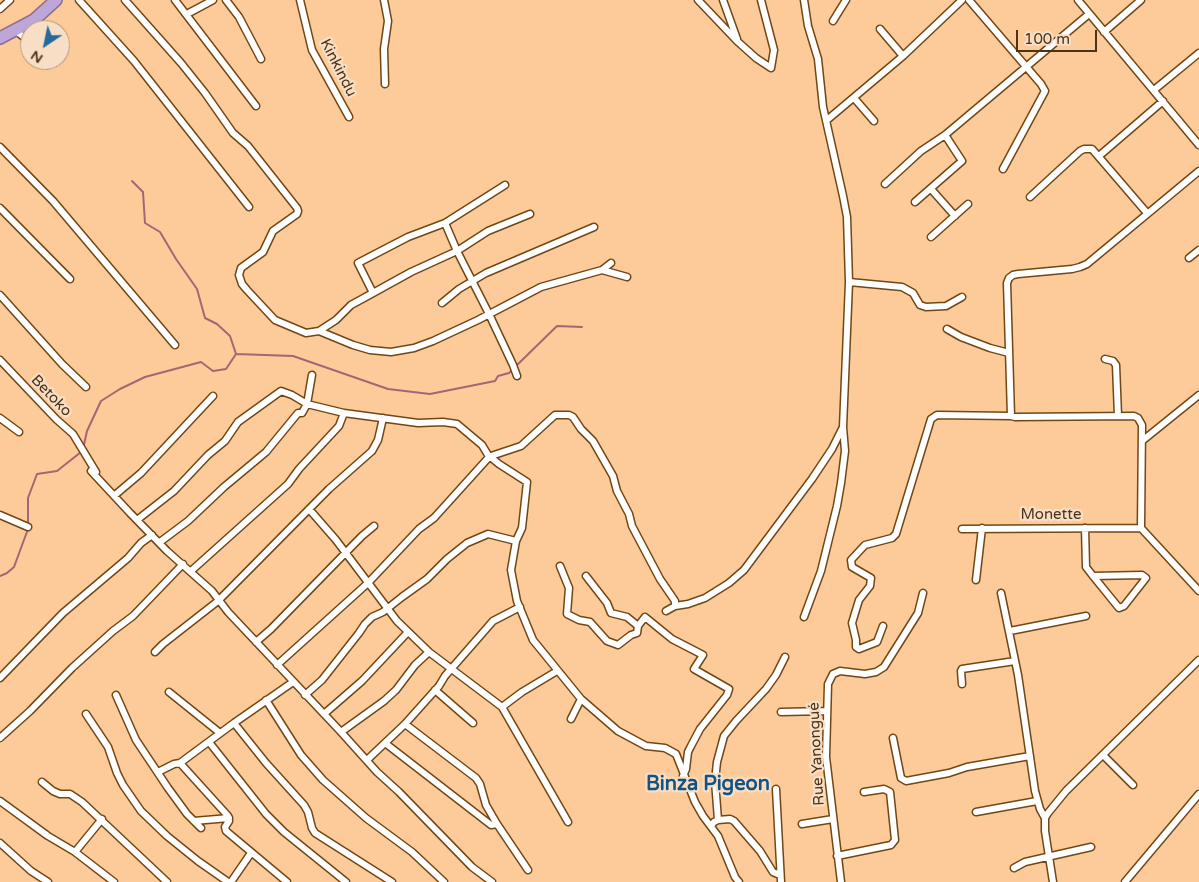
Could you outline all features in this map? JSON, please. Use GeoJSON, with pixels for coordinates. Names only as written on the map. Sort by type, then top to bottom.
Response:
{"type":"FeatureCollection","features":[{"type":"Feature","properties":{"kind":"highway"},"geometry":{"type":"LineString","coordinates":[[0,38],[34,20],[56,0]]}},
{"type":"Feature","properties":{"kind":"street"},"geometry":{"type":"LineString","coordinates":[[0,9],[10,0]]}},
{"type":"Feature","properties":{"kind":"street"},"geometry":{"type":"LineString","coordinates":[[79,0],[134,60],[249,207]]}},
{"type":"Feature","properties":{"kind":"street"},"geometry":{"type":"LineString","coordinates":[[125,0],[187,71],[233,133],[248,146],[298,211],[273,231],[263,252],[242,268],[240,279],[247,290],[275,320],[306,333],[319,331],[336,320],[352,305],[373,293],[411,272],[457,251],[488,232],[530,214]]}},
{"type":"Feature","properties":{"kind":"street"},"geometry":{"type":"LineString","coordinates":[[175,0],[256,106]]}},
{"type":"Feature","properties":{"kind":"street"},"geometry":{"type":"LineString","coordinates":[[187,14],[213,0]]}},
{"type":"Feature","properties":{"kind":"street"},"geometry":{"type":"LineString","coordinates":[[226,0],[239,17],[261,59]]}},
{"type":"Feature","properties":{"kind":"street","name":"Kinkindu"},"geometry":{"type":"LineString","coordinates":[[300,0],[312,50],[348,117]]}},
{"type":"Feature","properties":{"kind":"street"},"geometry":{"type":"LineString","coordinates":[[384,0],[388,21],[384,49],[385,84]]}},
{"type":"Feature","properties":{"kind":"street"},"geometry":{"type":"LineString","coordinates":[[698,0],[756,58],[771,68],[774,50],[761,0]]}},
{"type":"Feature","properties":{"kind":"street"},"geometry":{"type":"LineString","coordinates":[[723,0],[738,41]]}},
{"type":"Feature","properties":{"kind":"street"},"geometry":{"type":"LineString","coordinates":[[804,0],[808,26],[818,59],[823,107],[847,217],[849,282],[843,427],[845,451],[837,506],[821,571],[804,617]]}},
{"type":"Feature","properties":{"kind":"street"},"geometry":{"type":"LineString","coordinates":[[833,21],[846,0]]}},
{"type":"Feature","properties":{"kind":"street"},"geometry":{"type":"LineString","coordinates":[[826,120],[903,56],[962,0]]}},
{"type":"Feature","properties":{"kind":"street"},"geometry":{"type":"LineString","coordinates":[[969,0],[1045,91],[1003,169]]}},
{"type":"Feature","properties":{"kind":"street"},"geometry":{"type":"LineString","coordinates":[[1078,0],[1199,145]]}},
{"type":"Feature","properties":{"kind":"street"},"geometry":{"type":"LineString","coordinates":[[1104,32],[1141,0]]}},
{"type":"Feature","properties":{"kind":"street"},"geometry":{"type":"LineString","coordinates":[[885,184],[921,151],[945,134],[1089,14]]}},
{"type":"Feature","properties":{"kind":"street"},"geometry":{"type":"LineString","coordinates":[[880,29],[903,56]]}},
{"type":"Feature","properties":{"kind":"street"},"geometry":{"type":"LineString","coordinates":[[16,31],[20,34]]}},
{"type":"Feature","properties":{"kind":"street"},"geometry":{"type":"LineString","coordinates":[[1154,90],[1199,53]]}},
{"type":"Feature","properties":{"kind":"street"},"geometry":{"type":"LineString","coordinates":[[854,98],[874,121]]}},
{"type":"Feature","properties":{"kind":"street"},"geometry":{"type":"LineString","coordinates":[[1099,156],[1163,102]]}},
{"type":"Feature","properties":{"kind":"street"},"geometry":{"type":"LineString","coordinates":[[915,202],[962,161],[945,134]]}},
{"type":"Feature","properties":{"kind":"street"},"geometry":{"type":"LineString","coordinates":[[0,148],[53,201],[175,344]]}},
{"type":"Feature","properties":{"kind":"street"},"geometry":{"type":"LineString","coordinates":[[1030,197],[1084,149],[1092,149],[1147,213]]}},
{"type":"Feature","properties":{"kind":"street"},"geometry":{"type":"LineString","coordinates":[[1011,416],[1009,278],[1018,274],[1080,267],[1087,264],[1199,171]]}},
{"type":"Feature","properties":{"kind":"street"},"geometry":{"type":"LineString","coordinates":[[373,293],[358,263],[408,237],[446,223],[505,186]]}},
{"type":"Feature","properties":{"kind":"street"},"geometry":{"type":"LineString","coordinates":[[931,189],[955,216]]}},
{"type":"Feature","properties":{"kind":"street"},"geometry":{"type":"LineString","coordinates":[[931,238],[968,204]]}},
{"type":"Feature","properties":{"kind":"street"},"geometry":{"type":"LineString","coordinates":[[0,208],[70,279]]}},
{"type":"Feature","properties":{"kind":"street"},"geometry":{"type":"LineString","coordinates":[[446,223],[457,251],[489,314],[517,376]]}},
{"type":"Feature","properties":{"kind":"street"},"geometry":{"type":"LineString","coordinates":[[442,303],[459,289],[486,273],[594,227]]}},
{"type":"Feature","properties":{"kind":"street"},"geometry":{"type":"LineString","coordinates":[[1189,258],[1199,250]]}},
{"type":"Feature","properties":{"kind":"street"},"geometry":{"type":"LineString","coordinates":[[319,331],[370,350],[391,352],[414,348],[433,341],[541,287],[602,270],[610,263]]}},
{"type":"Feature","properties":{"kind":"street"},"geometry":{"type":"LineString","coordinates":[[602,270],[627,277]]}},
{"type":"Feature","properties":{"kind":"street"},"geometry":{"type":"LineString","coordinates":[[849,282],[902,287],[913,293],[920,305],[926,307],[946,306],[962,297]]}},
{"type":"Feature","properties":{"kind":"street"},"geometry":{"type":"LineString","coordinates":[[0,295],[62,364],[86,387]]}},
{"type":"Feature","properties":{"kind":"street"},"geometry":{"type":"LineString","coordinates":[[947,329],[961,337],[1010,353]]}},
{"type":"Feature","properties":{"kind":"street"},"geometry":{"type":"LineString","coordinates":[[1105,359],[1113,361],[1116,365],[1118,416]]}},
{"type":"Feature","properties":{"kind":"street","name":"Betoko"},"geometry":{"type":"LineString","coordinates":[[0,360],[56,419],[73,434],[96,472],[92,471],[115,495]]}},
{"type":"Feature","properties":{"kind":"street"},"geometry":{"type":"LineString","coordinates":[[160,542],[188,521],[224,487],[266,452],[298,413],[302,413],[307,404],[312,374]]}},
{"type":"Feature","properties":{"kind":"street"},"geometry":{"type":"LineString","coordinates":[[137,520],[174,491],[208,455],[225,441],[238,422],[279,392],[284,391],[307,404],[344,413],[418,423],[453,423],[482,445],[490,456],[504,468],[527,482],[522,528],[516,541],[511,570],[517,601],[533,640],[581,699],[618,732],[646,746],[665,748],[676,754],[683,776],[700,811],[718,836],[734,877],[739,882]]}},
{"type":"Feature","properties":{"kind":"street"},"geometry":{"type":"LineString","coordinates":[[1142,441],[1199,395]]}},
{"type":"Feature","properties":{"kind":"street"},"geometry":{"type":"LineString","coordinates":[[213,396],[141,473],[115,495],[152,535],[212,591],[218,601],[366,760],[472,867],[492,882]]}},
{"type":"Feature","properties":{"kind":"street"},"geometry":{"type":"LineString","coordinates":[[191,571],[288,484],[299,469],[339,426],[344,413]]}},
{"type":"Feature","properties":{"kind":"street"},"geometry":{"type":"LineString","coordinates":[[277,665],[368,583],[419,529],[434,518],[490,456],[521,446],[555,415],[569,415],[573,417],[581,429],[593,441],[613,476],[617,492],[630,514],[632,526],[660,579],[675,601],[675,606]]}},
{"type":"Feature","properties":{"kind":"street"},"geometry":{"type":"LineString","coordinates":[[883,626],[877,642],[859,649],[856,647],[852,623],[859,600],[870,586],[871,578],[852,567],[851,560],[865,545],[892,538],[896,534],[931,418],[937,415],[1015,417],[1134,416],[1138,418],[1142,425],[1141,528],[1199,591]]}},
{"type":"Feature","properties":{"kind":"street"},"geometry":{"type":"LineString","coordinates":[[0,418],[18,432]]}},
{"type":"Feature","properties":{"kind":"street"},"geometry":{"type":"LineString","coordinates":[[155,652],[218,601],[309,509],[372,451],[378,440],[383,418]]}},
{"type":"Feature","properties":{"kind":"street"},"geometry":{"type":"LineString","coordinates":[[666,612],[675,606],[705,598],[729,584],[744,570],[812,479],[832,449],[843,427]]}},
{"type":"Feature","properties":{"kind":"street"},"geometry":{"type":"LineString","coordinates":[[309,509],[397,621],[429,652],[502,707],[568,822]]}},
{"type":"Feature","properties":{"kind":"street"},"geometry":{"type":"LineString","coordinates":[[0,516],[28,527]]}},
{"type":"Feature","properties":{"kind":"street"},"geometry":{"type":"LineString","coordinates":[[256,642],[374,526]]}},
{"type":"Feature","properties":{"kind":"street"},"geometry":{"type":"LineString","coordinates":[[976,580],[982,528]]}},
{"type":"Feature","properties":{"kind":"street"},"geometry":{"type":"LineString","coordinates":[[1085,528],[1086,564],[1093,576],[1117,606],[1122,608],[1146,578],[1142,575],[1093,576]]}},
{"type":"Feature","properties":{"kind":"street","name":"Monette"},"geometry":{"type":"LineString","coordinates":[[962,529],[1141,528]]}},
{"type":"Feature","properties":{"kind":"street"},"geometry":{"type":"LineString","coordinates":[[305,695],[322,680],[372,617],[387,609],[427,580],[447,559],[467,543],[488,534],[516,541]]}},
{"type":"Feature","properties":{"kind":"street"},"geometry":{"type":"LineString","coordinates":[[0,678],[63,613],[152,535]]}},
{"type":"Feature","properties":{"kind":"street"},"geometry":{"type":"LineString","coordinates":[[0,738],[30,711],[72,668],[113,631],[133,616],[183,564]]}},
{"type":"Feature","properties":{"kind":"street"},"geometry":{"type":"LineString","coordinates":[[560,566],[569,588],[567,614],[579,620],[590,622],[606,641],[618,645],[631,635],[637,633],[638,626],[645,617],[672,639],[703,655],[694,669],[729,689],[727,695],[700,729],[691,746],[683,776]]}},
{"type":"Feature","properties":{"kind":"street"},"geometry":{"type":"LineString","coordinates":[[586,576],[607,603],[611,613],[627,618],[638,626]]}},
{"type":"Feature","properties":{"kind":"street","name":"Rue Yanongué"},"geometry":{"type":"LineString","coordinates":[[841,882],[826,757],[828,684],[833,674],[840,671],[865,674],[876,672],[884,667],[918,613],[923,593]]}},
{"type":"Feature","properties":{"kind":"street"},"geometry":{"type":"LineString","coordinates":[[1001,593],[1018,674],[1037,800],[1045,818],[1048,856],[1053,882]]}},
{"type":"Feature","properties":{"kind":"street"},"geometry":{"type":"LineString","coordinates":[[366,760],[406,724],[493,621],[520,607]]}},
{"type":"Feature","properties":{"kind":"street"},"geometry":{"type":"LineString","coordinates":[[1010,631],[1086,616]]}},
{"type":"Feature","properties":{"kind":"street"},"geometry":{"type":"LineString","coordinates":[[324,714],[362,681],[408,632]]}},
{"type":"Feature","properties":{"kind":"street"},"geometry":{"type":"LineString","coordinates":[[341,732],[384,701],[396,690],[415,665],[429,652]]}},
{"type":"Feature","properties":{"kind":"street"},"geometry":{"type":"LineString","coordinates":[[718,820],[715,780],[717,762],[724,736],[766,689],[785,657]]}},
{"type":"Feature","properties":{"kind":"street"},"geometry":{"type":"LineString","coordinates":[[1045,818],[1066,791],[1199,660]]}},
{"type":"Feature","properties":{"kind":"street"},"geometry":{"type":"LineString","coordinates":[[962,684],[962,669],[1015,661]]}},
{"type":"Feature","properties":{"kind":"street"},"geometry":{"type":"LineString","coordinates":[[502,707],[522,692],[557,671]]}},
{"type":"Feature","properties":{"kind":"street"},"geometry":{"type":"LineString","coordinates":[[158,772],[180,763],[293,682]]}},
{"type":"Feature","properties":{"kind":"street"},"geometry":{"type":"LineString","coordinates":[[435,690],[473,723]]}},
{"type":"Feature","properties":{"kind":"street"},"geometry":{"type":"LineString","coordinates":[[169,692],[220,734]]}},
{"type":"Feature","properties":{"kind":"street"},"geometry":{"type":"LineString","coordinates":[[116,695],[136,740],[168,788],[201,828]]}},
{"type":"Feature","properties":{"kind":"street"},"geometry":{"type":"LineString","coordinates":[[571,719],[581,699]]}},
{"type":"Feature","properties":{"kind":"street"},"geometry":{"type":"LineString","coordinates":[[266,700],[301,755],[323,780],[366,818],[412,852],[444,882]]}},
{"type":"Feature","properties":{"kind":"street"},"geometry":{"type":"LineString","coordinates":[[781,712],[826,711]]}},
{"type":"Feature","properties":{"kind":"street"},"geometry":{"type":"LineString","coordinates":[[86,714],[103,738],[123,785],[141,811],[182,849],[229,882],[251,853]]}},
{"type":"Feature","properties":{"kind":"street"},"geometry":{"type":"LineString","coordinates":[[234,723],[266,763],[304,805],[315,834],[392,882]]}},
{"type":"Feature","properties":{"kind":"street"},"geometry":{"type":"LineString","coordinates":[[406,724],[476,778],[486,805],[528,870]]}},
{"type":"Feature","properties":{"kind":"street"},"geometry":{"type":"LineString","coordinates":[[893,738],[901,778],[906,781],[948,773],[967,767],[1030,756]]}},
{"type":"Feature","properties":{"kind":"street"},"geometry":{"type":"LineString","coordinates":[[209,742],[266,814],[284,832],[346,882]]}},
{"type":"Feature","properties":{"kind":"street"},"geometry":{"type":"LineString","coordinates":[[385,743],[491,826],[497,824]]}},
{"type":"Feature","properties":{"kind":"street"},"geometry":{"type":"LineString","coordinates":[[1103,755],[1133,785]]}},
{"type":"Feature","properties":{"kind":"street"},"geometry":{"type":"LineString","coordinates":[[180,763],[229,818]]}},
{"type":"Feature","properties":{"kind":"street"},"geometry":{"type":"LineString","coordinates":[[42,782],[53,791],[76,797],[102,819],[167,882]]}},
{"type":"Feature","properties":{"kind":"street"},"geometry":{"type":"LineString","coordinates":[[776,789],[780,879]]}},
{"type":"Feature","properties":{"kind":"street"},"geometry":{"type":"LineString","coordinates":[[837,856],[890,845],[896,840],[890,792],[884,789],[864,792]]}},
{"type":"Feature","properties":{"kind":"street"},"geometry":{"type":"LineString","coordinates":[[1125,882],[1199,794]]}},
{"type":"Feature","properties":{"kind":"street"},"geometry":{"type":"LineString","coordinates":[[976,812],[1037,800]]}},
{"type":"Feature","properties":{"kind":"street"},"geometry":{"type":"LineString","coordinates":[[0,801],[48,836],[75,852],[114,882]]}},
{"type":"Feature","properties":{"kind":"street"},"geometry":{"type":"LineString","coordinates":[[194,821],[229,818]]}},
{"type":"Feature","properties":{"kind":"street"},"geometry":{"type":"LineString","coordinates":[[229,818],[225,827],[226,831],[287,882]]}},
{"type":"Feature","properties":{"kind":"street"},"geometry":{"type":"LineString","coordinates":[[75,852],[102,819]]}},
{"type":"Feature","properties":{"kind":"street"},"geometry":{"type":"LineString","coordinates":[[712,826],[718,820],[730,819],[737,824],[780,879]]}},
{"type":"Feature","properties":{"kind":"street"},"geometry":{"type":"LineString","coordinates":[[802,824],[833,819]]}},
{"type":"Feature","properties":{"kind":"street"},"geometry":{"type":"LineString","coordinates":[[0,843],[48,882]]}},
{"type":"Feature","properties":{"kind":"street"},"geometry":{"type":"LineString","coordinates":[[1014,868],[1025,862],[1091,847]]}},
{"type":"Feature","properties":{"kind":"waterway"},"geometry":{"type":"LineString","coordinates":[[132,181],[143,192],[145,223],[160,232],[197,289],[205,318],[217,324],[230,336],[236,354]]}},
{"type":"Feature","properties":{"kind":"waterway"},"geometry":{"type":"LineString","coordinates":[[515,367],[557,326],[582,327]]}},
{"type":"Feature","properties":{"kind":"waterway"},"geometry":{"type":"LineString","coordinates":[[236,354],[293,356],[388,389],[430,394],[495,381],[498,376],[509,373],[512,370]]}},
{"type":"Feature","properties":{"kind":"waterway"},"geometry":{"type":"LineString","coordinates":[[83,449],[87,431],[101,401],[120,389],[145,377],[201,362],[213,371],[226,369],[236,354]]}},
{"type":"Feature","properties":{"kind":"waterway"},"geometry":{"type":"LineString","coordinates":[[28,524],[28,498],[37,474],[57,471],[81,452]]}},
{"type":"Feature","properties":{"kind":"waterway"},"geometry":{"type":"LineString","coordinates":[[0,576],[14,567],[28,529]]}},
{"type":"Feature","properties":{"kind":"district","name":"Binza Pigeon"},"geometry":{"type":"Point","coordinates":[708,785]}}]}
